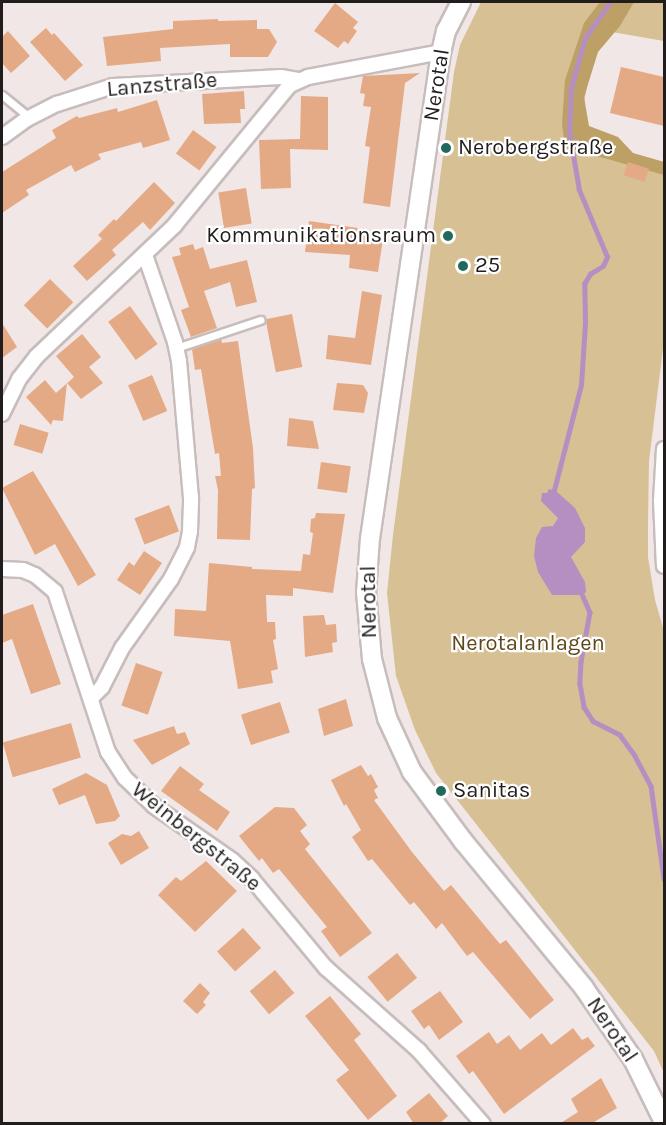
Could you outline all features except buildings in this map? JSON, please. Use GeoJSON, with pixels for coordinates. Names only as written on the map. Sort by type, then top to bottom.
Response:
{"type":"FeatureCollection","features":[{"type":"Feature","properties":{"kind":"street","name":"Nerotal"},"geometry":{"type":"LineString","coordinates":[[462,2],[446,31],[441,52],[370,538],[366,592],[372,659],[387,718],[412,772],[462,841],[584,988],[633,1059],[664,1122]]}},
{"type":"Feature","properties":{"kind":"street"},"geometry":{"type":"LineString","coordinates":[[2,414],[19,379],[37,356],[145,255],[207,188],[283,91],[298,80],[441,52]]}},
{"type":"Feature","properties":{"kind":"street","name":"Lanzstraße"},"geometry":{"type":"LineString","coordinates":[[2,138],[30,118],[74,97],[113,86],[281,77],[298,80]]}},
{"type":"Feature","properties":{"kind":"street"},"geometry":{"type":"LineString","coordinates":[[91,698],[102,687],[122,648],[171,579],[187,548],[191,523],[191,498],[176,348],[145,255]]}},
{"type":"Feature","properties":{"kind":"street"},"geometry":{"type":"LineString","coordinates":[[664,449],[661,501],[664,566]]}},
{"type":"Feature","properties":{"kind":"street","name":"Weinbergstraße"},"geometry":{"type":"LineString","coordinates":[[2,569],[23,570],[35,575],[54,592],[108,752],[124,778],[154,806],[233,861],[252,879],[320,961],[419,1051],[483,1124]]}},
{"type":"Feature","properties":{"kind":"lane"},"geometry":{"type":"LineString","coordinates":[[2,95],[30,118]]}},
{"type":"Feature","properties":{"kind":"lane"},"geometry":{"type":"LineString","coordinates":[[176,348],[260,320]]}},
{"type":"Feature","properties":{"kind":"green space","name":"Nerotalanlagen"},"geometry":{"type":"Polygon","coordinates":[[[481,2],[664,2],[664,41],[612,32],[594,53],[581,117],[588,141],[664,162],[664,341],[649,461],[648,557],[655,600],[664,631],[664,1073],[654,1051],[436,773],[415,730],[396,676],[387,593],[393,535],[454,72],[460,45],[481,2]]]}},
{"type":"Feature","properties":{"kind":"shaded area"},"geometry":{"type":"Polygon","coordinates":[[[600,2],[634,2],[620,26],[598,52],[584,97],[589,126],[618,137],[633,153],[664,162],[664,175],[565,147],[562,124],[565,80],[584,23],[600,2]]]}},
{"type":"Feature","properties":{"kind":"shaded area"},"geometry":{"type":"Polygon","coordinates":[[[549,489],[556,491],[575,508],[585,528],[585,542],[571,557],[585,582],[586,592],[582,595],[552,595],[538,572],[534,556],[536,538],[542,527],[553,526],[558,518],[541,501],[542,493],[547,493],[549,489]]]}},
{"type":"Feature","properties":{"kind":"waterway"},"geometry":{"type":"LineString","coordinates":[[553,494],[581,385],[585,323],[584,284],[590,274],[603,266],[607,257],[579,190],[569,132],[571,88],[585,38],[610,2]]}},
{"type":"Feature","properties":{"kind":"waterway"},"geometry":{"type":"LineString","coordinates":[[581,592],[590,612],[581,662],[580,684],[584,707],[593,721],[620,735],[635,756],[651,786],[664,879]]}},
{"type":"Feature","properties":{"kind":"place","name":"Nerobergstraße"},"geometry":{"type":"Point","coordinates":[446,148]}},
{"type":"Feature","properties":{"kind":"place","name":"Kommunikationsraum"},"geometry":{"type":"Point","coordinates":[448,236]}},
{"type":"Feature","properties":{"kind":"place","name":"25"},"geometry":{"type":"Point","coordinates":[463,266]}},
{"type":"Feature","properties":{"kind":"place","name":"Sanitas"},"geometry":{"type":"Point","coordinates":[441,791]}}]}
